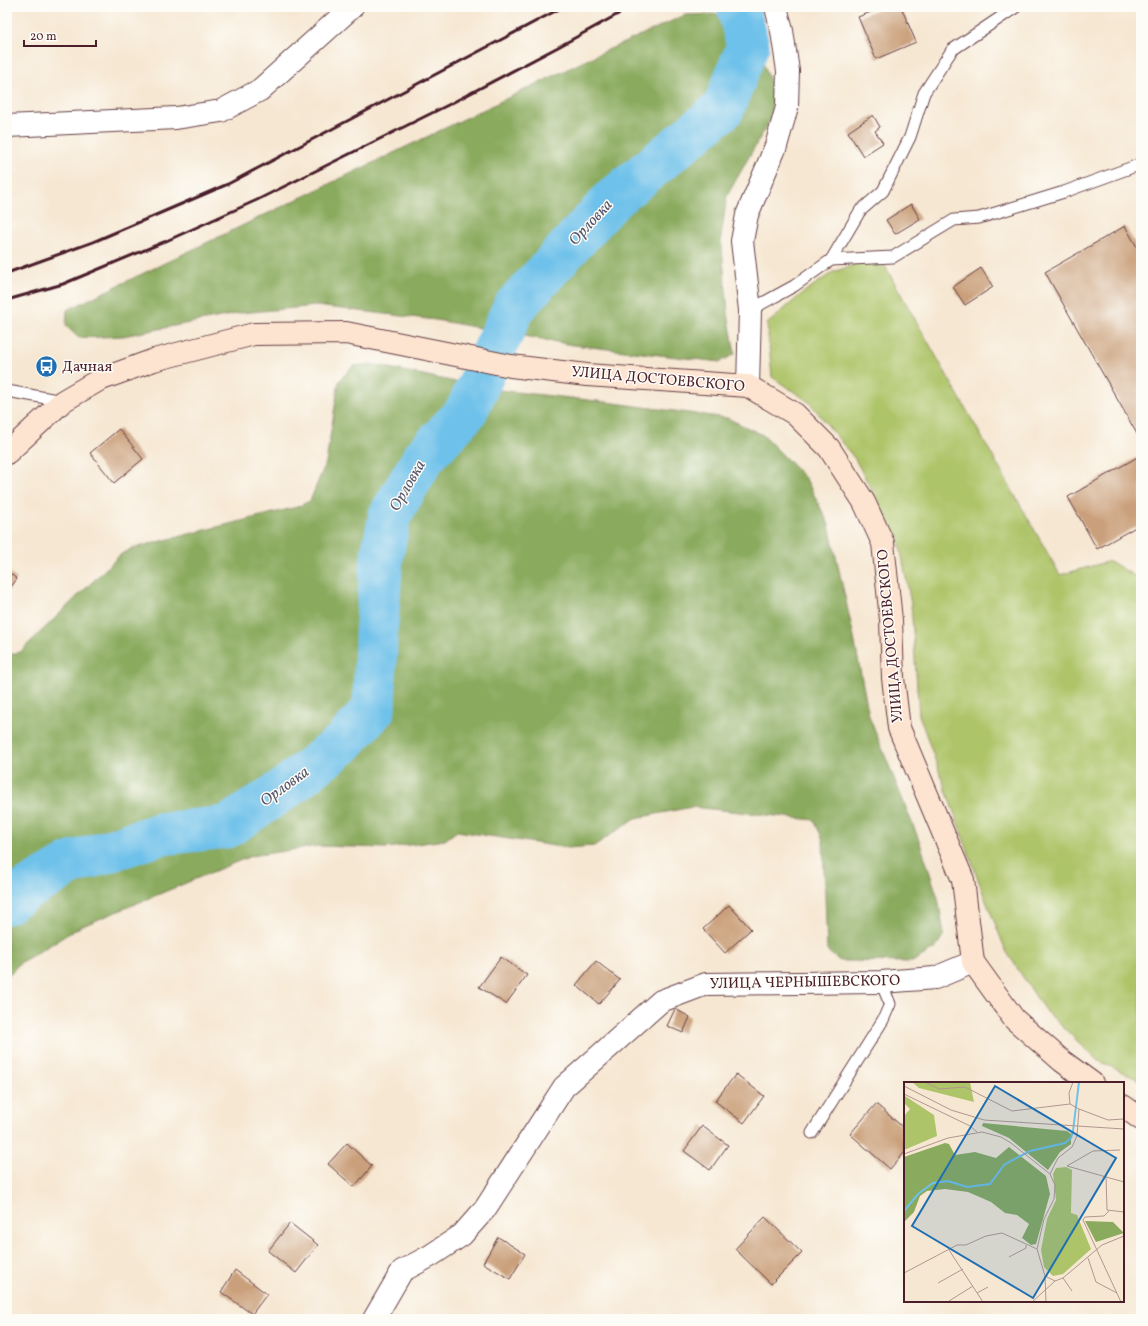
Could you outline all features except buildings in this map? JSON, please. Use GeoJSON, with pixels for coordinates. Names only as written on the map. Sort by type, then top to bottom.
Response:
{"type":"FeatureCollection","features":[{"type":"Feature","properties":{"kind":"main road","name":"УЛИЦА ДОСТОЕВСКОГО"},"geometry":{"type":"LineString","coordinates":[[7,453],[63,401],[99,380],[154,360],[254,334],[346,333],[511,366],[587,375],[748,386],[795,414],[829,448],[864,502],[883,543],[891,620],[893,678],[899,728],[963,880],[973,962]]}},
{"type":"Feature","properties":{"kind":"main road"},"geometry":{"type":"LineString","coordinates":[[973,962],[1014,1019],[1062,1061],[1091,1082]]}},
{"type":"Feature","properties":{"kind":"main road"},"geometry":{"type":"LineString","coordinates":[[1124,1107],[1141,1119]]}},
{"type":"Feature","properties":{"kind":"street"},"geometry":{"type":"LineString","coordinates":[[7,126],[176,118],[221,111],[260,90],[352,7]]}},
{"type":"Feature","properties":{"kind":"street"},"geometry":{"type":"LineString","coordinates":[[748,386],[750,310],[742,241],[747,215],[776,146],[787,107],[788,71],[782,31],[776,7]]}},
{"type":"Feature","properties":{"kind":"street","name":"УЛИЦА ЧЕРНЫШЕВСКОГО"},"geometry":{"type":"LineString","coordinates":[[374,1319],[402,1271],[430,1256],[462,1235],[485,1209],[564,1087],[661,1001],[706,984],[881,982],[935,978],[973,962]]}},
{"type":"Feature","properties":{"kind":"lane"},"geometry":{"type":"LineString","coordinates":[[750,310],[794,286],[831,260],[860,211],[883,191],[910,137],[924,93],[952,50],[1016,7]]}},
{"type":"Feature","properties":{"kind":"lane"},"geometry":{"type":"LineString","coordinates":[[831,260],[893,257],[954,220],[979,218],[1064,192],[1141,164]]}},
{"type":"Feature","properties":{"kind":"lane"},"geometry":{"type":"LineString","coordinates":[[7,391],[63,401]]}},
{"type":"Feature","properties":{"kind":"lane"},"geometry":{"type":"LineString","coordinates":[[812,1132],[882,1020],[890,1004],[881,982]]}},
{"type":"Feature","properties":{"kind":"green space"},"geometry":{"type":"Polygon","coordinates":[[[717,14],[732,18],[743,29],[761,57],[773,89],[771,118],[727,196],[721,237],[728,313],[735,354],[720,362],[573,345],[436,320],[316,306],[241,313],[123,336],[79,338],[66,326],[67,310],[599,54],[685,15],[717,14]]]}},
{"type":"Feature","properties":{"kind":"green space"},"geometry":{"type":"Polygon","coordinates":[[[871,259],[885,266],[1060,575],[1110,561],[1141,580],[1141,1081],[1097,1060],[1044,1009],[1006,951],[984,896],[919,715],[911,604],[899,541],[855,459],[809,402],[772,377],[767,324],[804,292],[833,272],[871,259]]]}},
{"type":"Feature","properties":{"kind":"green space"},"geometry":{"type":"Polygon","coordinates":[[[371,364],[489,389],[606,402],[727,418],[763,435],[806,479],[829,525],[853,633],[869,716],[919,840],[938,898],[944,934],[936,948],[912,962],[840,961],[827,951],[823,840],[814,820],[692,807],[636,818],[594,846],[568,848],[457,831],[445,840],[387,848],[318,846],[251,856],[80,927],[20,963],[7,977],[7,656],[20,652],[120,555],[133,548],[297,507],[310,501],[326,462],[339,381],[353,366],[371,364]]]}},
{"type":"Feature","properties":{"kind":"waterway","name":"Орловка"},"geometry":{"type":"LineString","coordinates":[[7,903],[12,898],[72,863],[160,834],[227,827],[286,788],[342,744],[374,709],[376,637],[382,555],[390,515],[424,457],[466,412],[514,307],[612,200],[723,109],[748,46],[738,7]]}},
{"type":"Feature","properties":{"kind":"railway"},"geometry":{"type":"LineString","coordinates":[[7,273],[93,242],[228,184],[563,7]]}},
{"type":"Feature","properties":{"kind":"railway"},"geometry":{"type":"LineString","coordinates":[[7,300],[63,284],[164,242],[257,200],[448,105],[631,7]]}},
{"type":"Feature","properties":{"kind":"place","name":"Дачная"},"geometry":{"type":"Point","coordinates":[46,367]}}]}
